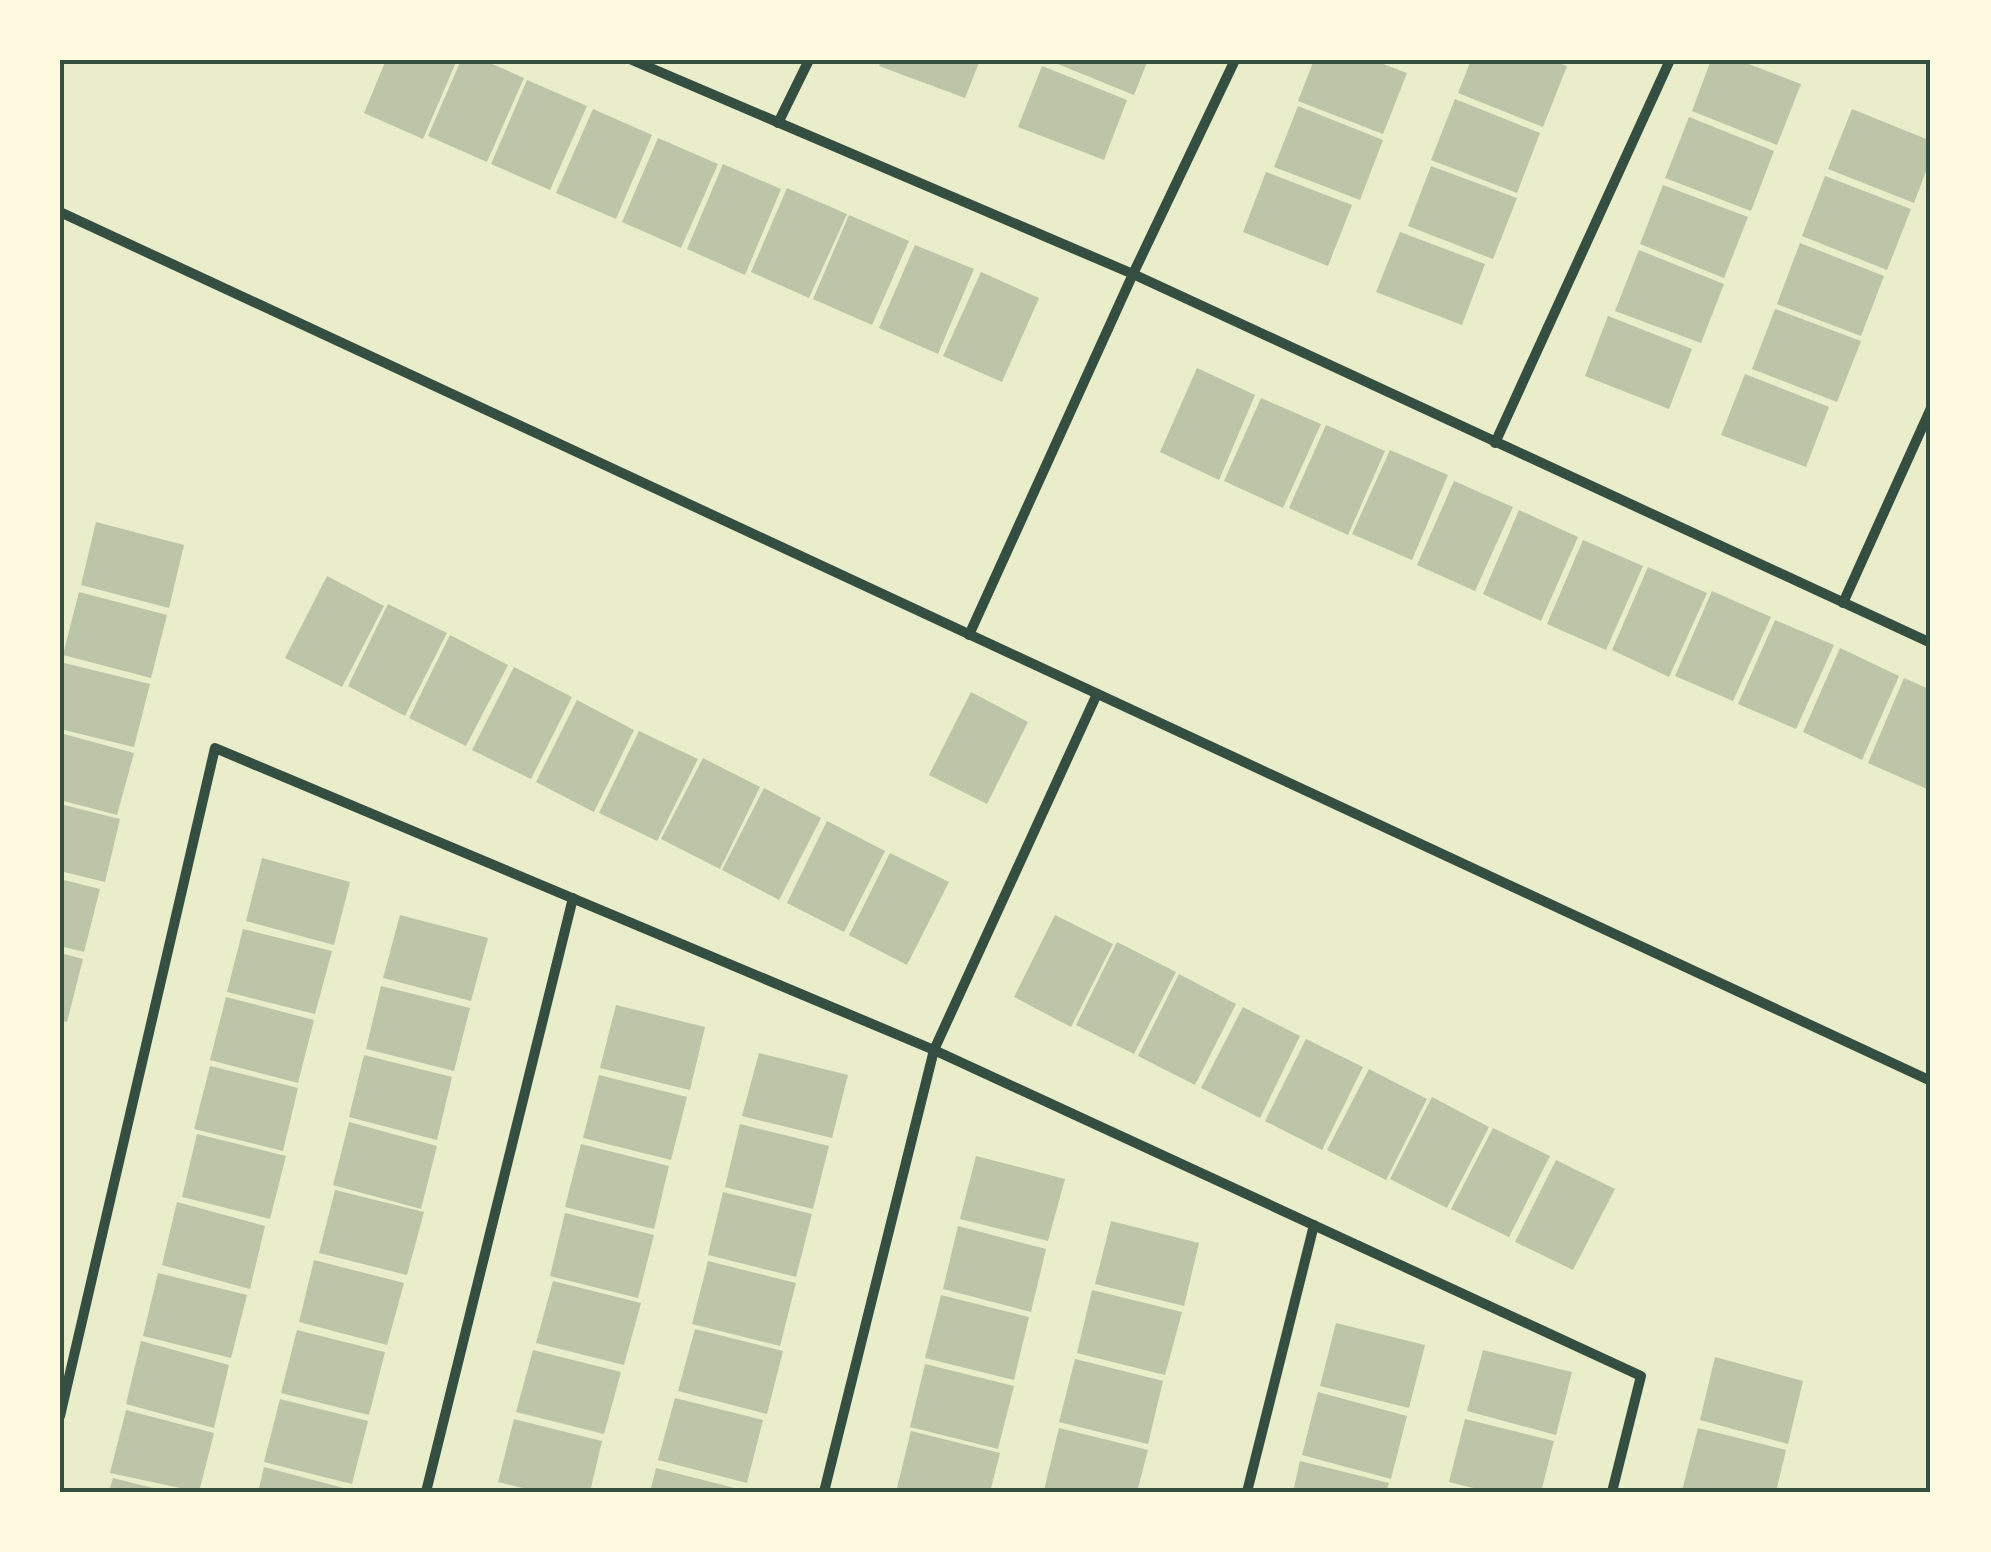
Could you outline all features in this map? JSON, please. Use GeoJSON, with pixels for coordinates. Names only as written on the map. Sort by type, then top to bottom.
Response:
{"type":"FeatureCollection","features":[{"type":"Feature","properties":{"kind":"street"},"geometry":{"type":"LineString","coordinates":[[632,60],[1133,274],[1931,644]]}},
{"type":"Feature","properties":{"kind":"street"},"geometry":{"type":"LineString","coordinates":[[778,123],[809,60]]}},
{"type":"Feature","properties":{"kind":"street"},"geometry":{"type":"LineString","coordinates":[[969,634],[1235,60]]}},
{"type":"Feature","properties":{"kind":"street"},"geometry":{"type":"LineString","coordinates":[[1496,442],[1670,60]]}},
{"type":"Feature","properties":{"kind":"street"},"geometry":{"type":"LineString","coordinates":[[60,212],[1931,1082]]}},
{"type":"Feature","properties":{"kind":"street"},"geometry":{"type":"LineString","coordinates":[[1843,603],[1931,408]]}},
{"type":"Feature","properties":{"kind":"street"},"geometry":{"type":"LineString","coordinates":[[824,1492],[934,1050],[1096,694]]}},
{"type":"Feature","properties":{"kind":"street"},"geometry":{"type":"LineString","coordinates":[[60,1416],[215,748],[934,1050],[1641,1376],[1612,1492]]}},
{"type":"Feature","properties":{"kind":"street"},"geometry":{"type":"LineString","coordinates":[[426,1492],[572,898]]}},
{"type":"Feature","properties":{"kind":"street"},"geometry":{"type":"LineString","coordinates":[[1247,1492],[1314,1225]]}},
{"type":"Feature","properties":{"kind":"building"},"geometry":{"type":"Polygon","coordinates":[[[386,60],[457,60],[423,139],[364,113],[386,60]]]}},
{"type":"Feature","properties":{"kind":"building"},"geometry":{"type":"Polygon","coordinates":[[[461,60],[483,60],[524,78],[487,162],[428,136],[461,60]]]}},
{"type":"Feature","properties":{"kind":"building"},"geometry":{"type":"Polygon","coordinates":[[[882,60],[980,60],[965,98],[879,66],[882,60]]]}},
{"type":"Feature","properties":{"kind":"building"},"geometry":{"type":"Polygon","coordinates":[[[1048,60],[1148,60],[1134,95],[1048,60]]]}},
{"type":"Feature","properties":{"kind":"building"},"geometry":{"type":"Polygon","coordinates":[[[1314,60],[1373,60],[1407,73],[1383,134],[1298,101],[1314,60]]]}},
{"type":"Feature","properties":{"kind":"building"},"geometry":{"type":"Polygon","coordinates":[[[1471,60],[1551,60],[1567,66],[1543,127],[1458,93],[1471,60]]]}},
{"type":"Feature","properties":{"kind":"building"},"geometry":{"type":"Polygon","coordinates":[[[1711,60],[1738,60],[1801,84],[1777,145],[1692,111],[1711,60]]]}},
{"type":"Feature","properties":{"kind":"building"},"geometry":{"type":"Polygon","coordinates":[[[1042,66],[1127,100],[1104,160],[1018,127],[1042,66]]]}},
{"type":"Feature","properties":{"kind":"building"},"geometry":{"type":"Polygon","coordinates":[[[527,80],[587,106],[550,190],[491,164],[527,80]]]}},
{"type":"Feature","properties":{"kind":"building"},"geometry":{"type":"Polygon","coordinates":[[[1455,99],[1540,133],[1517,193],[1431,160],[1455,99]]]}},
{"type":"Feature","properties":{"kind":"building"},"geometry":{"type":"Polygon","coordinates":[[[1298,106],[1383,140],[1360,200],[1274,167],[1298,106]]]}},
{"type":"Feature","properties":{"kind":"building"},"geometry":{"type":"Polygon","coordinates":[[[593,109],[652,135],[616,219],[556,193],[593,109]]]}},
{"type":"Feature","properties":{"kind":"building"},"geometry":{"type":"Polygon","coordinates":[[[1852,109],[1931,141],[1931,158],[1914,203],[1828,169],[1852,109]]]}},
{"type":"Feature","properties":{"kind":"building"},"geometry":{"type":"Polygon","coordinates":[[[1689,117],[1774,151],[1751,211],[1665,178],[1689,117]]]}},
{"type":"Feature","properties":{"kind":"building"},"geometry":{"type":"Polygon","coordinates":[[[658,138],[718,164],[681,248],[622,222],[658,138]]]}},
{"type":"Feature","properties":{"kind":"building"},"geometry":{"type":"Polygon","coordinates":[[[723,164],[781,189],[745,275],[687,249],[723,164]]]}},
{"type":"Feature","properties":{"kind":"building"},"geometry":{"type":"Polygon","coordinates":[[[1431,166],[1517,198],[1493,259],[1408,226],[1431,166]]]}},
{"type":"Feature","properties":{"kind":"building"},"geometry":{"type":"Polygon","coordinates":[[[1266,172],[1352,205],[1328,266],[1243,232],[1266,172]]]}},
{"type":"Feature","properties":{"kind":"building"},"geometry":{"type":"Polygon","coordinates":[[[1825,176],[1911,209],[1887,270],[1802,236],[1825,176]]]}},
{"type":"Feature","properties":{"kind":"building"},"geometry":{"type":"Polygon","coordinates":[[[1663,185],[1748,217],[1724,278],[1640,244],[1663,185]]]}},
{"type":"Feature","properties":{"kind":"building"},"geometry":{"type":"Polygon","coordinates":[[[787,188],[847,214],[809,298],[751,272],[787,188]]]}},
{"type":"Feature","properties":{"kind":"building"},"geometry":{"type":"Polygon","coordinates":[[[849,215],[909,241],[872,325],[813,299],[849,215]]]}},
{"type":"Feature","properties":{"kind":"building"},"geometry":{"type":"Polygon","coordinates":[[[1400,232],[1485,264],[1462,325],[1376,292],[1400,232]]]}},
{"type":"Feature","properties":{"kind":"building"},"geometry":{"type":"Polygon","coordinates":[[[1800,243],[1884,276],[1861,336],[1777,304],[1800,243]]]}},
{"type":"Feature","properties":{"kind":"building"},"geometry":{"type":"Polygon","coordinates":[[[915,245],[974,269],[938,354],[879,328],[915,245]]]}},
{"type":"Feature","properties":{"kind":"building"},"geometry":{"type":"Polygon","coordinates":[[[1639,250],[1724,284],[1701,343],[1615,311],[1639,250]]]}},
{"type":"Feature","properties":{"kind":"building"},"geometry":{"type":"Polygon","coordinates":[[[981,272],[1039,298],[1002,382],[943,356],[981,272]]]}},
{"type":"Feature","properties":{"kind":"building"},"geometry":{"type":"Polygon","coordinates":[[[1775,309],[1861,341],[1837,402],[1752,369],[1775,309]]]}},
{"type":"Feature","properties":{"kind":"building"},"geometry":{"type":"Polygon","coordinates":[[[1608,316],[1692,349],[1669,409],[1585,376],[1608,316]]]}},
{"type":"Feature","properties":{"kind":"building"},"geometry":{"type":"Polygon","coordinates":[[[1197,368],[1255,395],[1219,480],[1160,452],[1197,368]]]}},
{"type":"Feature","properties":{"kind":"building"},"geometry":{"type":"Polygon","coordinates":[[[1745,374],[1829,407],[1806,467],[1721,435],[1745,374]]]}},
{"type":"Feature","properties":{"kind":"building"},"geometry":{"type":"Polygon","coordinates":[[[1261,398],[1321,424],[1283,508],[1224,481],[1261,398]]]}},
{"type":"Feature","properties":{"kind":"building"},"geometry":{"type":"Polygon","coordinates":[[[1326,425],[1385,451],[1348,535],[1289,508],[1326,425]]]}},
{"type":"Feature","properties":{"kind":"building"},"geometry":{"type":"Polygon","coordinates":[[[1390,450],[1448,475],[1412,560],[1352,534],[1390,450]]]}},
{"type":"Feature","properties":{"kind":"building"},"geometry":{"type":"Polygon","coordinates":[[[1454,481],[1513,507],[1475,591],[1417,565],[1454,481]]]}},
{"type":"Feature","properties":{"kind":"building"},"geometry":{"type":"Polygon","coordinates":[[[1519,510],[1578,537],[1541,621],[1483,594],[1519,510]]]}},
{"type":"Feature","properties":{"kind":"building"},"geometry":{"type":"Polygon","coordinates":[[[96,522],[184,545],[169,608],[81,585],[96,522]]]}},
{"type":"Feature","properties":{"kind":"building"},"geometry":{"type":"Polygon","coordinates":[[[1583,540],[1643,566],[1606,650],[1547,624],[1583,540]]]}},
{"type":"Feature","properties":{"kind":"building"},"geometry":{"type":"Polygon","coordinates":[[[1648,567],[1707,593],[1669,677],[1612,650],[1648,567]]]}},
{"type":"Feature","properties":{"kind":"building"},"geometry":{"type":"Polygon","coordinates":[[[327,576],[384,606],[342,687],[285,658],[327,576]]]}},
{"type":"Feature","properties":{"kind":"building"},"geometry":{"type":"Polygon","coordinates":[[[1712,591],[1771,617],[1733,701],[1675,676],[1712,591]]]}},
{"type":"Feature","properties":{"kind":"building"},"geometry":{"type":"Polygon","coordinates":[[[79,592],[167,615],[151,678],[63,655],[79,592]]]}},
{"type":"Feature","properties":{"kind":"building"},"geometry":{"type":"Polygon","coordinates":[[[388,604],[447,633],[405,716],[348,686],[388,604]]]}},
{"type":"Feature","properties":{"kind":"building"},"geometry":{"type":"Polygon","coordinates":[[[1775,620],[1834,645],[1796,729],[1738,704],[1775,620]]]}},
{"type":"Feature","properties":{"kind":"building"},"geometry":{"type":"Polygon","coordinates":[[[450,635],[508,665],[466,746],[409,718],[450,635]]]}},
{"type":"Feature","properties":{"kind":"building"},"geometry":{"type":"Polygon","coordinates":[[[1840,648],[1899,676],[1862,760],[1803,732],[1840,648]]]}},
{"type":"Feature","properties":{"kind":"building"},"geometry":{"type":"Polygon","coordinates":[[[60,662],[150,684],[134,747],[60,729],[60,662]]]}},
{"type":"Feature","properties":{"kind":"building"},"geometry":{"type":"Polygon","coordinates":[[[514,667],[572,697],[531,779],[472,750],[514,667]]]}},
{"type":"Feature","properties":{"kind":"building"},"geometry":{"type":"Polygon","coordinates":[[[1904,678],[1931,690],[1927,789],[1868,763],[1904,678]]]}},
{"type":"Feature","properties":{"kind":"building"},"geometry":{"type":"Polygon","coordinates":[[[971,692],[1028,722],[987,804],[929,775],[971,692]]]}},
{"type":"Feature","properties":{"kind":"building"},"geometry":{"type":"Polygon","coordinates":[[[577,700],[634,730],[594,812],[536,782],[577,700]]]}},
{"type":"Feature","properties":{"kind":"building"},"geometry":{"type":"Polygon","coordinates":[[[639,731],[698,759],[657,841],[599,813],[639,731]]]}},
{"type":"Feature","properties":{"kind":"building"},"geometry":{"type":"Polygon","coordinates":[[[60,733],[134,753],[117,815],[60,800],[60,733]]]}},
{"type":"Feature","properties":{"kind":"building"},"geometry":{"type":"Polygon","coordinates":[[[703,758],[760,787],[720,869],[661,839],[703,758]]]}},
{"type":"Feature","properties":{"kind":"building"},"geometry":{"type":"Polygon","coordinates":[[[764,788],[821,818],[779,900],[722,870],[764,788]]]}},
{"type":"Feature","properties":{"kind":"building"},"geometry":{"type":"Polygon","coordinates":[[[60,804],[120,819],[105,882],[60,871],[60,804]]]}},
{"type":"Feature","properties":{"kind":"building"},"geometry":{"type":"Polygon","coordinates":[[[827,821],[885,851],[844,932],[787,903],[827,821]]]}},
{"type":"Feature","properties":{"kind":"building"},"geometry":{"type":"Polygon","coordinates":[[[890,853],[949,882],[907,965],[849,935],[890,853]]]}},
{"type":"Feature","properties":{"kind":"building"},"geometry":{"type":"Polygon","coordinates":[[[262,858],[350,882],[334,945],[246,921],[262,858]]]}},
{"type":"Feature","properties":{"kind":"building"},"geometry":{"type":"Polygon","coordinates":[[[60,879],[100,889],[84,952],[60,946],[60,879]]]}},
{"type":"Feature","properties":{"kind":"building"},"geometry":{"type":"Polygon","coordinates":[[[400,915],[488,938],[471,1001],[383,978],[400,915]]]}},
{"type":"Feature","properties":{"kind":"building"},"geometry":{"type":"Polygon","coordinates":[[[1055,915],[1113,944],[1071,1027],[1014,997],[1055,915]]]}},
{"type":"Feature","properties":{"kind":"building"},"geometry":{"type":"Polygon","coordinates":[[[243,929],[332,951],[315,1014],[227,992],[243,929]]]}},
{"type":"Feature","properties":{"kind":"building"},"geometry":{"type":"Polygon","coordinates":[[[1117,942],[1176,972],[1134,1054],[1076,1025],[1117,942]]]}},
{"type":"Feature","properties":{"kind":"building"},"geometry":{"type":"Polygon","coordinates":[[[60,953],[83,959],[67,1022],[60,1020],[60,953]]]}},
{"type":"Feature","properties":{"kind":"building"},"geometry":{"type":"Polygon","coordinates":[[[1179,974],[1236,1004],[1195,1085],[1138,1056],[1179,974]]]}},
{"type":"Feature","properties":{"kind":"building"},"geometry":{"type":"Polygon","coordinates":[[[381,986],[470,1008],[454,1071],[366,1049],[381,986]]]}},
{"type":"Feature","properties":{"kind":"building"},"geometry":{"type":"Polygon","coordinates":[[[226,997],[314,1020],[298,1083],[210,1060],[226,997]]]}},
{"type":"Feature","properties":{"kind":"building"},"geometry":{"type":"Polygon","coordinates":[[[616,1005],[705,1027],[690,1090],[600,1068],[616,1005]]]}},
{"type":"Feature","properties":{"kind":"building"},"geometry":{"type":"Polygon","coordinates":[[[1243,1007],[1300,1036],[1260,1118],[1201,1088],[1243,1007]]]}},
{"type":"Feature","properties":{"kind":"building"},"geometry":{"type":"Polygon","coordinates":[[[1306,1039],[1363,1067],[1322,1150],[1265,1121],[1306,1039]]]}},
{"type":"Feature","properties":{"kind":"building"},"geometry":{"type":"Polygon","coordinates":[[[759,1053],[848,1075],[832,1138],[742,1116],[759,1053]]]}},
{"type":"Feature","properties":{"kind":"building"},"geometry":{"type":"Polygon","coordinates":[[[364,1055],[452,1077],[437,1140],[349,1117],[364,1055]]]}},
{"type":"Feature","properties":{"kind":"building"},"geometry":{"type":"Polygon","coordinates":[[[210,1066],[298,1088],[283,1151],[194,1129],[210,1066]]]}},
{"type":"Feature","properties":{"kind":"building"},"geometry":{"type":"Polygon","coordinates":[[[1369,1069],[1427,1099],[1386,1180],[1327,1150],[1369,1069]]]}},
{"type":"Feature","properties":{"kind":"building"},"geometry":{"type":"Polygon","coordinates":[[[599,1075],[687,1097],[671,1160],[583,1138],[599,1075]]]}},
{"type":"Feature","properties":{"kind":"building"},"geometry":{"type":"Polygon","coordinates":[[[1432,1097],[1489,1127],[1447,1208],[1390,1179],[1432,1097]]]}},
{"type":"Feature","properties":{"kind":"building"},"geometry":{"type":"Polygon","coordinates":[[[349,1122],[437,1146],[421,1209],[333,1185],[349,1122]]]}},
{"type":"Feature","properties":{"kind":"building"},"geometry":{"type":"Polygon","coordinates":[[[740,1124],[829,1146],[813,1209],[725,1187],[740,1124]]]}},
{"type":"Feature","properties":{"kind":"building"},"geometry":{"type":"Polygon","coordinates":[[[1493,1128],[1550,1156],[1509,1237],[1451,1209],[1493,1128]]]}},
{"type":"Feature","properties":{"kind":"building"},"geometry":{"type":"Polygon","coordinates":[[[197,1134],[286,1156],[270,1219],[182,1197],[197,1134]]]}},
{"type":"Feature","properties":{"kind":"building"},"geometry":{"type":"Polygon","coordinates":[[[581,1144],[669,1166],[654,1229],[565,1207],[581,1144]]]}},
{"type":"Feature","properties":{"kind":"building"},"geometry":{"type":"Polygon","coordinates":[[[976,1156],[1065,1179],[1048,1241],[960,1219],[976,1156]]]}},
{"type":"Feature","properties":{"kind":"building"},"geometry":{"type":"Polygon","coordinates":[[[1556,1160],[1615,1189],[1573,1270],[1515,1242],[1556,1160]]]}},
{"type":"Feature","properties":{"kind":"building"},"geometry":{"type":"Polygon","coordinates":[[[335,1190],[424,1212],[407,1275],[319,1253],[335,1190]]]}},
{"type":"Feature","properties":{"kind":"building"},"geometry":{"type":"Polygon","coordinates":[[[723,1192],[812,1214],[796,1277],[708,1255],[723,1192]]]}},
{"type":"Feature","properties":{"kind":"building"},"geometry":{"type":"Polygon","coordinates":[[[177,1202],[265,1226],[250,1289],[162,1265],[177,1202]]]}},
{"type":"Feature","properties":{"kind":"building"},"geometry":{"type":"Polygon","coordinates":[[[565,1213],[654,1235],[638,1298],[550,1276],[565,1213]]]}},
{"type":"Feature","properties":{"kind":"building"},"geometry":{"type":"Polygon","coordinates":[[[1111,1221],[1199,1243],[1184,1306],[1095,1284],[1111,1221]]]}},
{"type":"Feature","properties":{"kind":"building"},"geometry":{"type":"Polygon","coordinates":[[[958,1226],[1046,1249],[1031,1312],[943,1289],[958,1226]]]}},
{"type":"Feature","properties":{"kind":"building"},"geometry":{"type":"Polygon","coordinates":[[[314,1260],[404,1283],[387,1345],[299,1322],[314,1260]]]}},
{"type":"Feature","properties":{"kind":"building"},"geometry":{"type":"Polygon","coordinates":[[[708,1261],[796,1283],[780,1346],[692,1324],[708,1261]]]}},
{"type":"Feature","properties":{"kind":"building"},"geometry":{"type":"Polygon","coordinates":[[[158,1273],[247,1295],[231,1358],[143,1336],[158,1273]]]}},
{"type":"Feature","properties":{"kind":"building"},"geometry":{"type":"Polygon","coordinates":[[[553,1281],[641,1303],[624,1365],[536,1343],[553,1281]]]}},
{"type":"Feature","properties":{"kind":"building"},"geometry":{"type":"Polygon","coordinates":[[[1092,1290],[1182,1312],[1165,1375],[1077,1353],[1092,1290]]]}},
{"type":"Feature","properties":{"kind":"building"},"geometry":{"type":"Polygon","coordinates":[[[941,1295],[1029,1317],[1014,1380],[925,1358],[941,1295]]]}},
{"type":"Feature","properties":{"kind":"building"},"geometry":{"type":"Polygon","coordinates":[[[1336,1323],[1425,1345],[1409,1408],[1320,1386],[1336,1323]]]}},
{"type":"Feature","properties":{"kind":"building"},"geometry":{"type":"Polygon","coordinates":[[[695,1329],[783,1351],[767,1414],[678,1391],[695,1329]]]}},
{"type":"Feature","properties":{"kind":"building"},"geometry":{"type":"Polygon","coordinates":[[[297,1330],[385,1352],[369,1415],[281,1393],[297,1330]]]}},
{"type":"Feature","properties":{"kind":"building"},"geometry":{"type":"Polygon","coordinates":[[[141,1341],[229,1365],[214,1428],[126,1404],[141,1341]]]}},
{"type":"Feature","properties":{"kind":"building"},"geometry":{"type":"Polygon","coordinates":[[[533,1350],[621,1372],[604,1434],[516,1412],[533,1350]]]}},
{"type":"Feature","properties":{"kind":"building"},"geometry":{"type":"Polygon","coordinates":[[[1483,1350],[1572,1372],[1556,1435],[1467,1411],[1483,1350]]]}},
{"type":"Feature","properties":{"kind":"building"},"geometry":{"type":"Polygon","coordinates":[[[1715,1357],[1803,1381],[1788,1444],[1700,1420],[1715,1357]]]}},
{"type":"Feature","properties":{"kind":"building"},"geometry":{"type":"Polygon","coordinates":[[[1075,1359],[1163,1381],[1148,1444],[1059,1422],[1075,1359]]]}},
{"type":"Feature","properties":{"kind":"building"},"geometry":{"type":"Polygon","coordinates":[[[925,1364],[1014,1386],[998,1449],[910,1427],[925,1364]]]}},
{"type":"Feature","properties":{"kind":"building"},"geometry":{"type":"Polygon","coordinates":[[[1318,1392],[1407,1416],[1391,1479],[1302,1455],[1318,1392]]]}},
{"type":"Feature","properties":{"kind":"building"},"geometry":{"type":"Polygon","coordinates":[[[675,1398],[763,1420],[747,1483],[658,1460],[675,1398]]]}},
{"type":"Feature","properties":{"kind":"building"},"geometry":{"type":"Polygon","coordinates":[[[280,1399],[368,1421],[352,1484],[264,1462],[280,1399]]]}},
{"type":"Feature","properties":{"kind":"building"},"geometry":{"type":"Polygon","coordinates":[[[126,1410],[214,1433],[199,1492],[110,1473],[126,1410]]]}},
{"type":"Feature","properties":{"kind":"building"},"geometry":{"type":"Polygon","coordinates":[[[514,1419],[602,1441],[590,1492],[539,1492],[498,1482],[514,1419]]]}},
{"type":"Feature","properties":{"kind":"building"},"geometry":{"type":"Polygon","coordinates":[[[1465,1419],[1554,1441],[1541,1492],[1490,1492],[1449,1482],[1465,1419]]]}},
{"type":"Feature","properties":{"kind":"building"},"geometry":{"type":"Polygon","coordinates":[[[1059,1428],[1148,1450],[1137,1492],[1044,1490],[1059,1428]]]}},
{"type":"Feature","properties":{"kind":"building"},"geometry":{"type":"Polygon","coordinates":[[[1698,1428],[1786,1450],[1776,1492],[1682,1491],[1698,1428]]]}},
{"type":"Feature","properties":{"kind":"building"},"geometry":{"type":"Polygon","coordinates":[[[911,1431],[1000,1453],[990,1492],[896,1492],[911,1431]]]}},
{"type":"Feature","properties":{"kind":"building"},"geometry":{"type":"Polygon","coordinates":[[[1300,1461],[1389,1483],[1386,1492],[1293,1492],[1300,1461]]]}},
{"type":"Feature","properties":{"kind":"building"},"geometry":{"type":"Polygon","coordinates":[[[264,1467],[355,1491],[355,1492],[258,1492],[264,1467]]]}},
{"type":"Feature","properties":{"kind":"building"},"geometry":{"type":"Polygon","coordinates":[[[656,1468],[746,1491],[746,1492],[650,1492],[656,1468]]]}},
{"type":"Feature","properties":{"kind":"building"},"geometry":{"type":"Polygon","coordinates":[[[113,1478],[165,1491],[165,1492],[109,1492],[113,1478]]]}}]}
